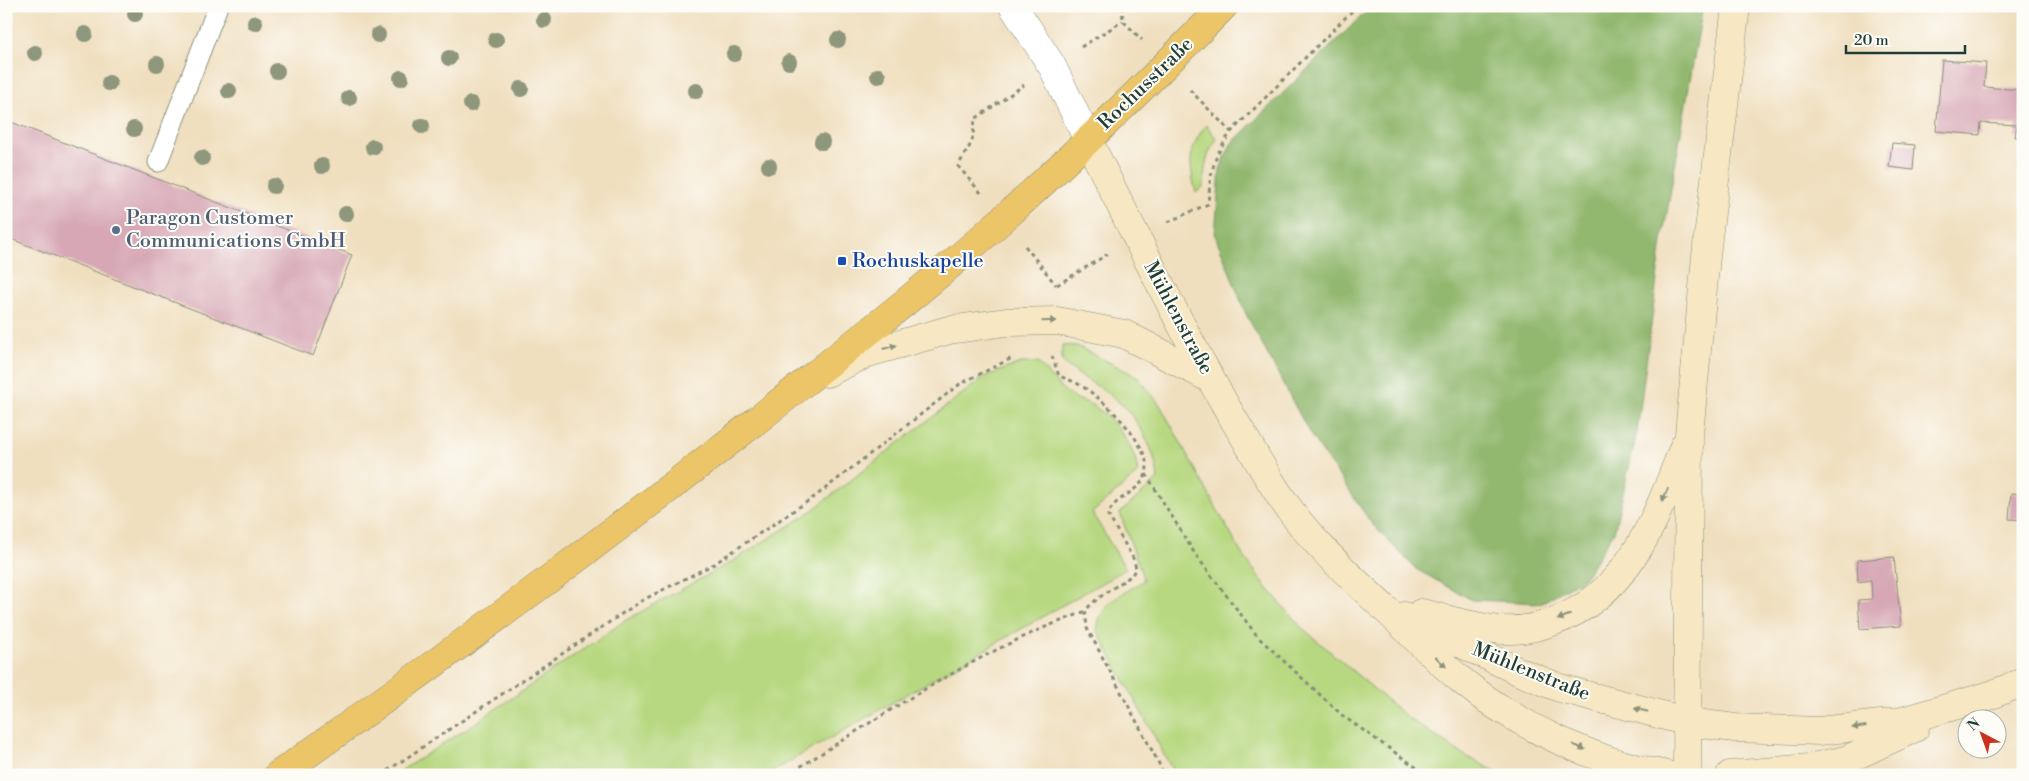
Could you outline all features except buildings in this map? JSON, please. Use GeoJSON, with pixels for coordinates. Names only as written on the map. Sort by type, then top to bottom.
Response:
{"type":"FeatureCollection","features":[{"type":"Feature","properties":{"kind":"main road","name":"Rochusstraße"},"geometry":{"type":"LineString","coordinates":[[278,775],[525,599],[798,388],[982,237],[1088,140],[1224,6]]}},
{"type":"Feature","properties":{"kind":"main road"},"geometry":{"type":"LineString","coordinates":[[1687,775],[1689,434],[1707,246],[1736,6]]}},
{"type":"Feature","properties":{"kind":"main road","name":"Mühlenstraße"},"geometry":{"type":"LineString","coordinates":[[1088,140],[1209,378],[1288,508],[1334,562],[1462,681],[1524,721],[1563,740],[1621,764],[1668,775]]}},
{"type":"Feature","properties":{"kind":"main road"},"geometry":{"type":"LineString","coordinates":[[798,388],[868,353],[949,330],[1006,322],[1057,320],[1124,334],[1209,378]]}},
{"type":"Feature","properties":{"kind":"main road"},"geometry":{"type":"LineString","coordinates":[[1381,604],[1503,630],[1533,628],[1580,611],[1603,593],[1626,568],[1641,545],[1665,495],[1689,434]]}},
{"type":"Feature","properties":{"kind":"main road","name":"Mühlenstraße"},"geometry":{"type":"LineString","coordinates":[[1381,604],[1520,672],[1560,688],[1688,722],[1799,732],[1850,728],[1899,722],[1990,695]]}},
{"type":"Feature","properties":{"kind":"main road"},"geometry":{"type":"LineString","coordinates":[[1730,775],[1808,768],[1837,768],[1990,695],[2023,682]]}},
{"type":"Feature","properties":{"kind":"street","name":"Mühlenstraße"},"geometry":{"type":"LineString","coordinates":[[1013,6],[1052,66],[1088,140]]}},
{"type":"Feature","properties":{"kind":"lane"},"geometry":{"type":"LineString","coordinates":[[158,162],[218,6]]}},
{"type":"Feature","properties":{"kind":"path"},"geometry":{"type":"LineString","coordinates":[[1122,6],[1123,20]]}},
{"type":"Feature","properties":{"kind":"path"},"geometry":{"type":"LineString","coordinates":[[1357,6],[1231,132],[1216,153],[1210,178],[1208,204],[1136,237],[1056,285],[1057,320],[1051,355],[1059,376],[1085,388],[1126,424],[1146,460],[1146,474],[1195,554],[1258,637],[1343,716],[1427,775]]}},
{"type":"Feature","properties":{"kind":"path"},"geometry":{"type":"LineString","coordinates":[[381,775],[641,601],[714,564],[817,495],[960,384],[1012,358],[1022,357]]}},
{"type":"Feature","properties":{"kind":"path"},"geometry":{"type":"LineString","coordinates":[[787,775],[908,700],[994,651],[1031,633],[1086,611],[1132,575],[1136,568],[1133,558],[1108,515],[1110,509],[1136,489],[1146,474]]}},
{"type":"Feature","properties":{"kind":"path"},"geometry":{"type":"LineString","coordinates":[[1086,611],[1087,628],[1165,775]]}},
{"type":"Feature","properties":{"kind":"green space"},"geometry":{"type":"Polygon","coordinates":[[[1372,6],[1703,6],[1662,241],[1637,432],[1614,532],[1584,578],[1541,603],[1472,600],[1416,569],[1372,524],[1310,434],[1246,314],[1215,235],[1220,169],[1231,144],[1372,6]]]}},
{"type":"Feature","properties":{"kind":"green space"},"geometry":{"type":"Polygon","coordinates":[[[1206,125],[1217,139],[1206,161],[1204,186],[1196,193],[1191,158],[1195,142],[1206,125]]]}},
{"type":"Feature","properties":{"kind":"green space"},"geometry":{"type":"Polygon","coordinates":[[[1062,345],[1077,346],[1138,377],[1160,405],[1240,551],[1264,584],[1301,627],[1408,718],[1464,755],[1502,775],[1175,775],[1097,630],[1099,620],[1107,606],[1120,595],[1144,580],[1120,513],[1158,479],[1153,454],[1141,430],[1126,409],[1062,361],[1062,345]]]}},
{"type":"Feature","properties":{"kind":"green space"},"geometry":{"type":"Polygon","coordinates":[[[1021,363],[1038,363],[1067,393],[1092,405],[1108,418],[1128,443],[1133,453],[1138,473],[1092,513],[1126,569],[766,775],[394,775],[471,726],[626,620],[733,561],[806,515],[984,377],[1021,363]]]}},
{"type":"Feature","properties":{"kind":"place","name":"Paragon Customer Communications GmbH"},"geometry":{"type":"Point","coordinates":[116,230]}},
{"type":"Feature","properties":{"kind":"place","name":"Rochuskapelle"},"geometry":{"type":"Point","coordinates":[842,261]}}]}
